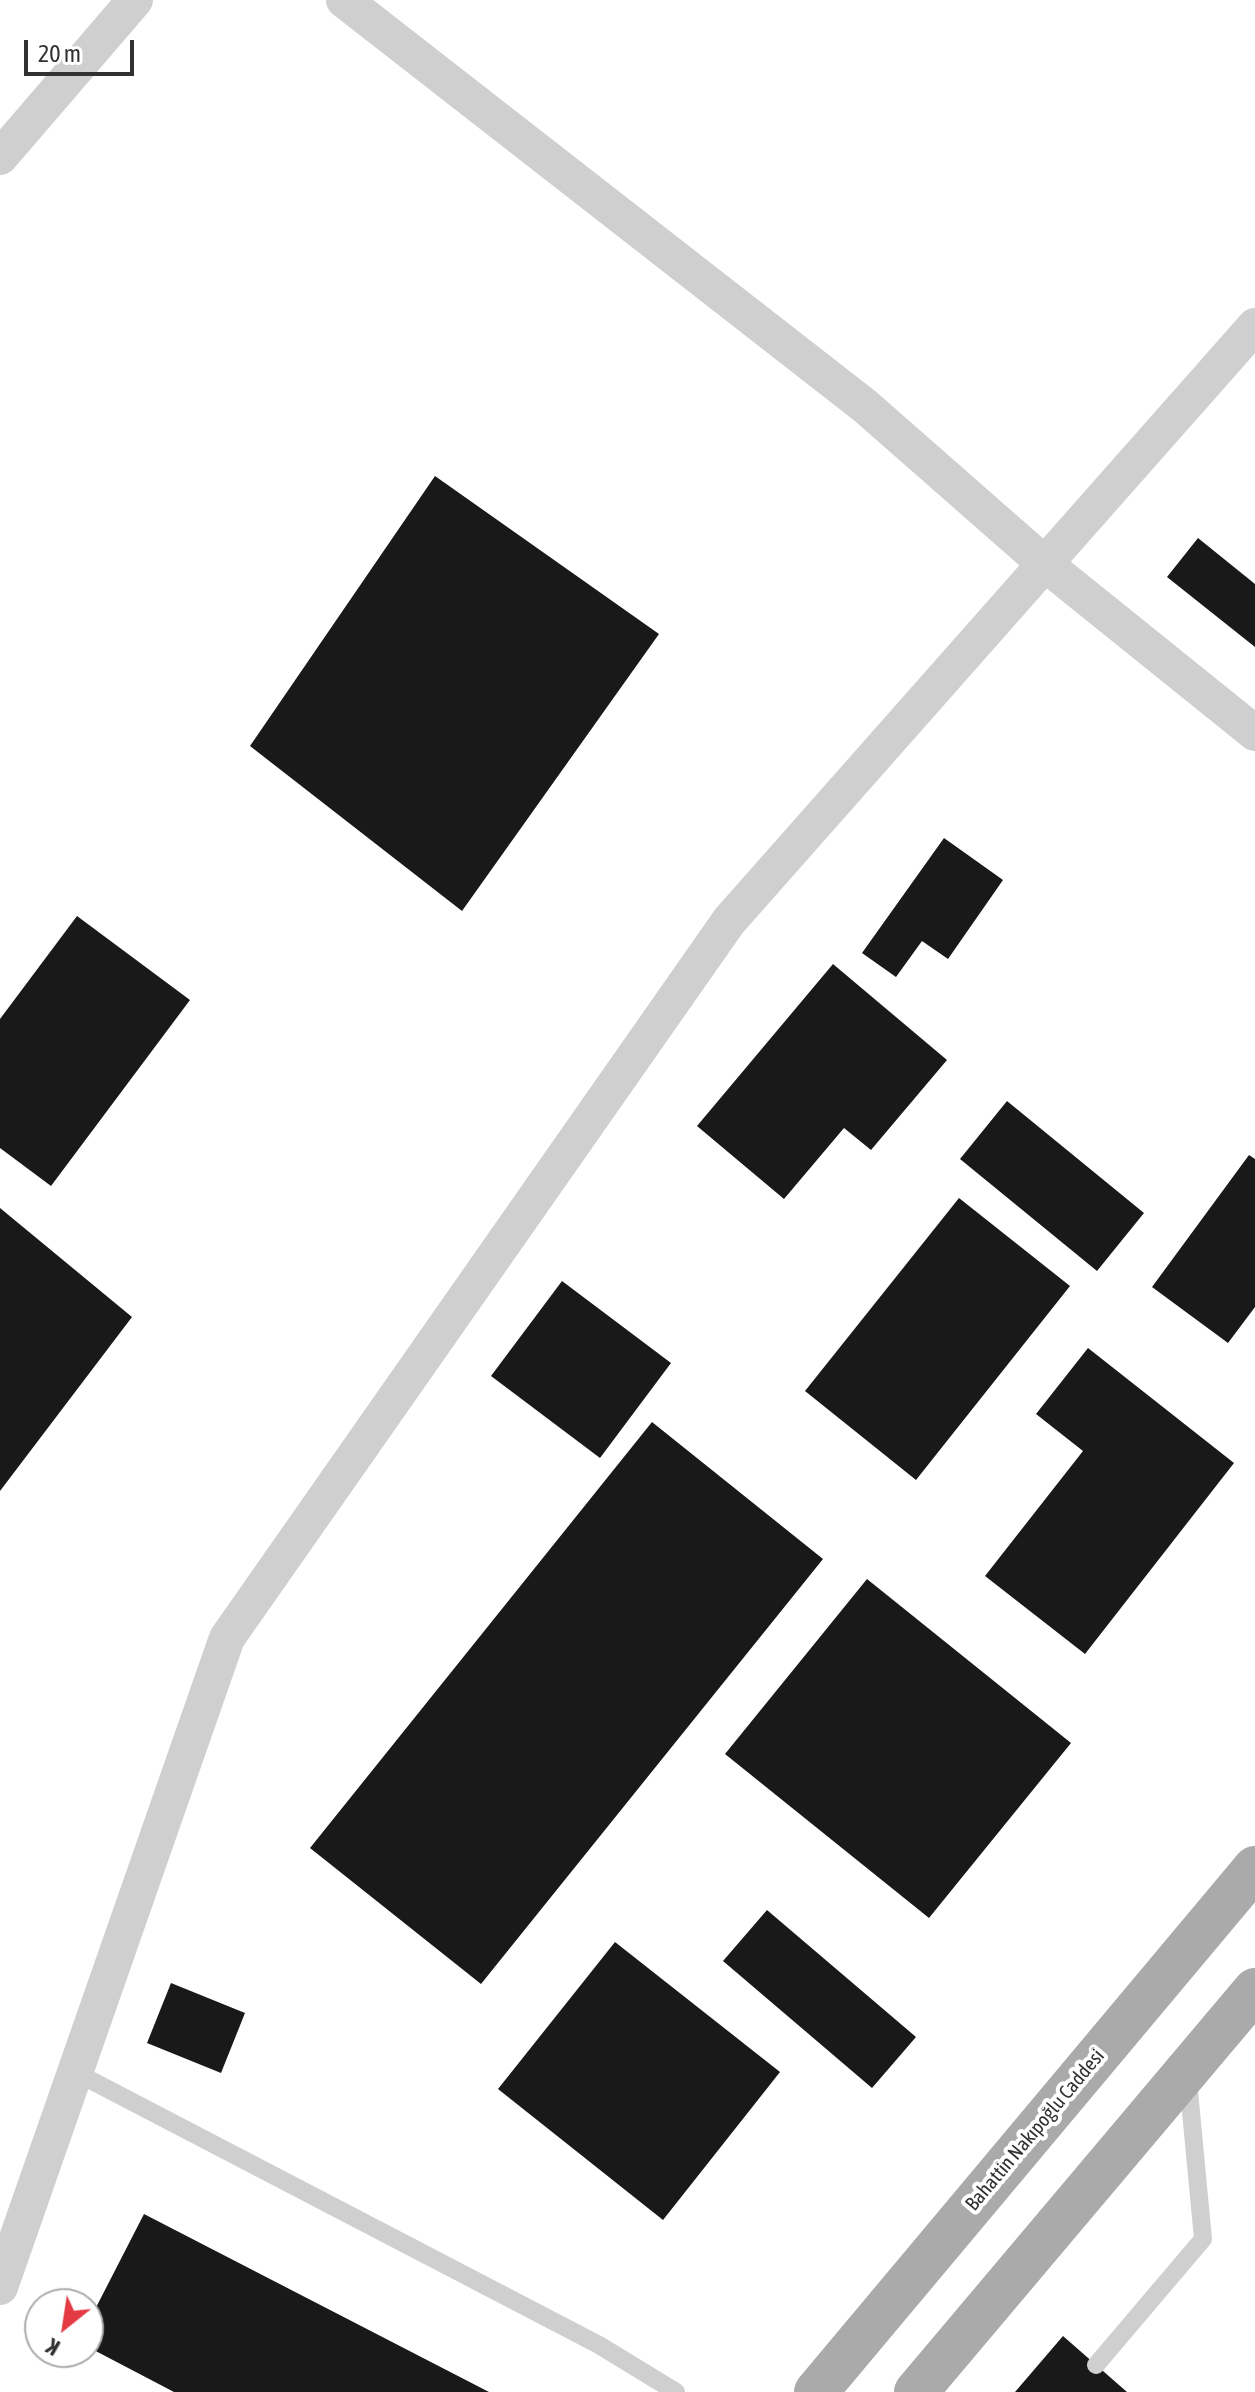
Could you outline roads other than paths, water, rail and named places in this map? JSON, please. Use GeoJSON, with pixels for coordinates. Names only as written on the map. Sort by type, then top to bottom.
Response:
{"type":"FeatureCollection","features":[{"type":"Feature","properties":{"kind":"main road","name":"Bahattin Nakıpoğlu Caddesi"},"geometry":{"type":"LineString","coordinates":[[816,2392],[1255,1868]]}},
{"type":"Feature","properties":{"kind":"main road"},"geometry":{"type":"LineString","coordinates":[[916,2392],[1255,1990]]}},
{"type":"Feature","properties":{"kind":"street"},"geometry":{"type":"LineString","coordinates":[[0,157],[135,0]]}},
{"type":"Feature","properties":{"kind":"street"},"geometry":{"type":"LineString","coordinates":[[344,0],[865,406],[1045,564],[1255,733]]}},
{"type":"Feature","properties":{"kind":"street"},"geometry":{"type":"LineString","coordinates":[[0,2287],[227,1638],[729,921],[1255,326]]}},
{"type":"Feature","properties":{"kind":"lane"},"geometry":{"type":"LineString","coordinates":[[1096,2365],[1203,2239],[1187,2070]]}},
{"type":"Feature","properties":{"kind":"lane"},"geometry":{"type":"LineString","coordinates":[[75,2072],[599,2345],[676,2392]]}}]}
